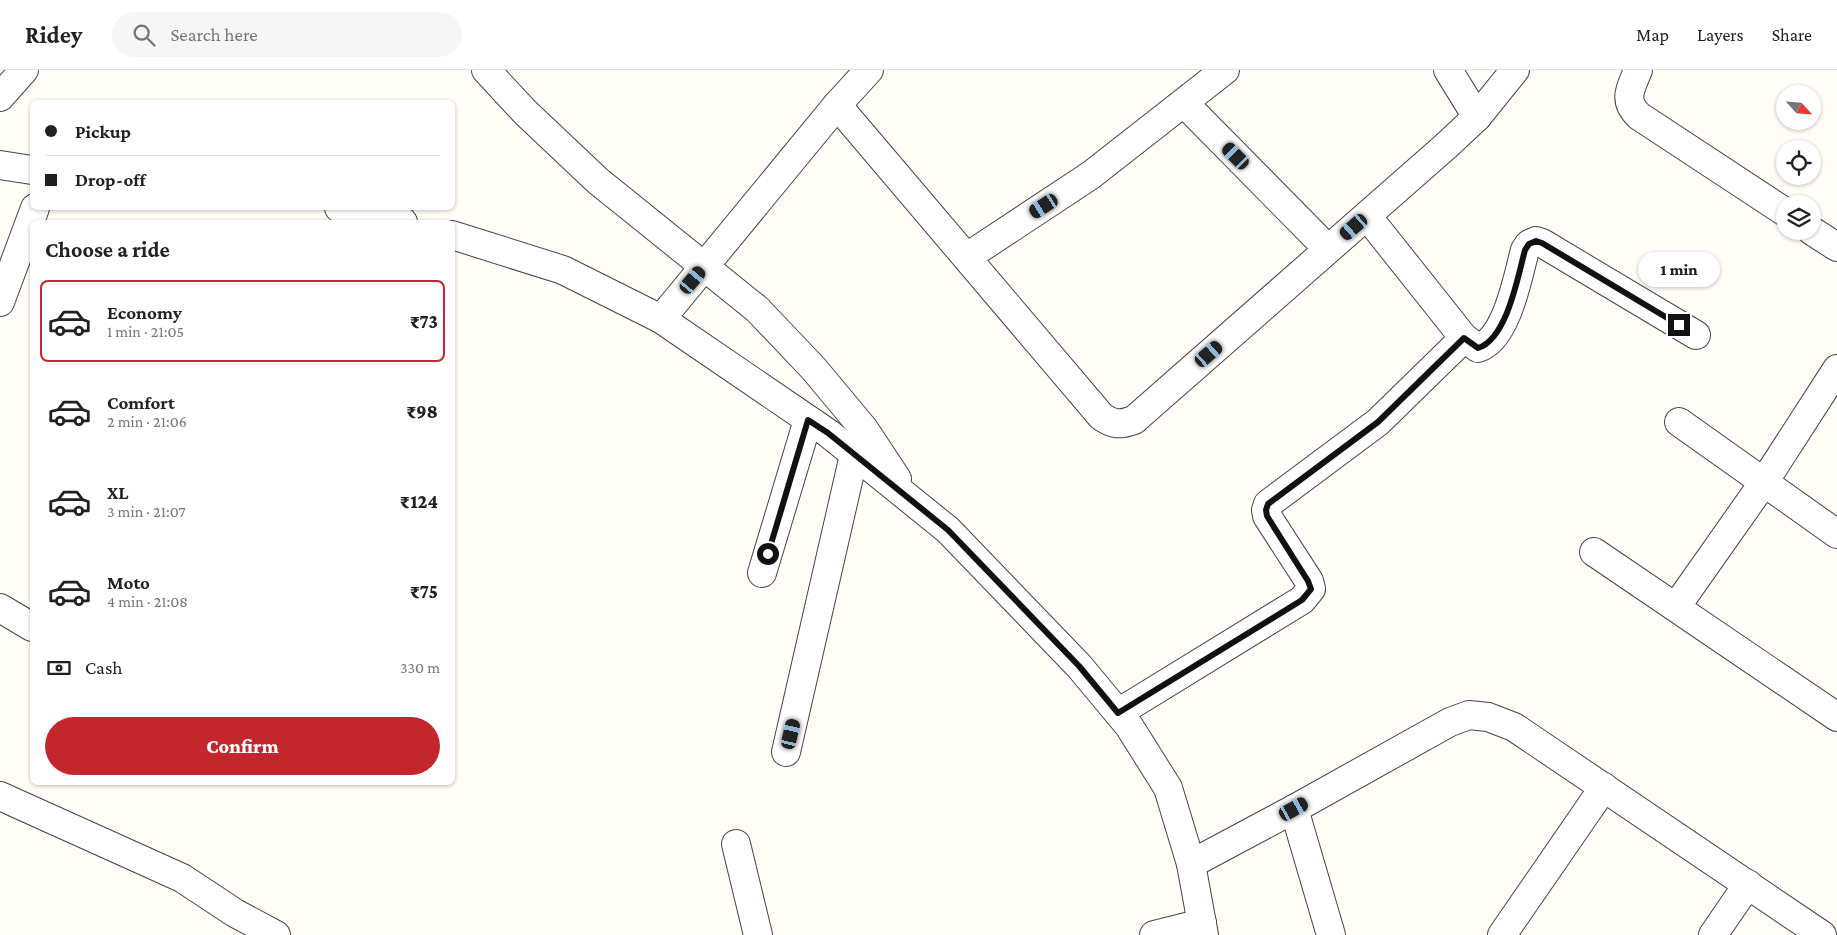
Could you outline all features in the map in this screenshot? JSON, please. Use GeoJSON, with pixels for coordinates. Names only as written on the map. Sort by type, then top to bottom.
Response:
{"type":"FeatureCollection","features":[{"type":"Feature","properties":{"kind":"street"},"geometry":{"type":"LineString","coordinates":[[0,97],[24,70]]}},
{"type":"Feature","properties":{"kind":"street"},"geometry":{"type":"LineString","coordinates":[[486,70],[525,112],[598,181],[757,309],[814,369],[864,429],[912,501]]}},
{"type":"Feature","properties":{"kind":"street"},"geometry":{"type":"LineString","coordinates":[[661,319],[837,105],[869,70]]}},
{"type":"Feature","properties":{"kind":"street"},"geometry":{"type":"LineString","coordinates":[[967,258],[1091,175],[1225,70]]}},
{"type":"Feature","properties":{"kind":"street"},"geometry":{"type":"LineString","coordinates":[[1448,70],[1477,117]]}},
{"type":"Feature","properties":{"kind":"street"},"geometry":{"type":"LineString","coordinates":[[837,105],[1101,416],[1110,423],[1122,424],[1134,420],[1477,117],[1515,70]]}},
{"type":"Feature","properties":{"kind":"street"},"geometry":{"type":"LineString","coordinates":[[1638,70],[1629,91],[1628,102],[1638,116],[1776,206]]}},
{"type":"Feature","properties":{"kind":"street"},"geometry":{"type":"LineString","coordinates":[[1184,103],[1328,249]]}},
{"type":"Feature","properties":{"kind":"street"},"geometry":{"type":"LineString","coordinates":[[0,165],[30,170]]}},
{"type":"Feature","properties":{"kind":"street"},"geometry":{"type":"LineString","coordinates":[[348,210],[391,220]]}},
{"type":"Feature","properties":{"kind":"street"},"geometry":{"type":"LineString","coordinates":[[1367,216],[1464,338],[1478,348],[1486,345],[1493,339],[1504,318],[1525,250],[1529,244],[1536,241],[1696,335]]}},
{"type":"Feature","properties":{"kind":"street"},"geometry":{"type":"LineString","coordinates":[[0,302],[30,221]]}},
{"type":"Feature","properties":{"kind":"street"},"geometry":{"type":"LineString","coordinates":[[455,236],[563,270],[661,319],[808,420],[948,530],[1079,666],[1129,726],[1168,788],[1191,864],[1203,929],[1154,935]]}},
{"type":"Feature","properties":{"kind":"street"},"geometry":{"type":"LineString","coordinates":[[1821,236],[1837,247]]}},
{"type":"Feature","properties":{"kind":"street"},"geometry":{"type":"LineString","coordinates":[[1118,713],[1302,600],[1307,595],[1311,589],[1308,581],[1267,516],[1268,504],[1378,422],[1464,338]]}},
{"type":"Feature","properties":{"kind":"street"},"geometry":{"type":"LineString","coordinates":[[1676,608],[1764,482],[1837,369]]}},
{"type":"Feature","properties":{"kind":"street"},"geometry":{"type":"LineString","coordinates":[[762,573],[808,420]]}},
{"type":"Feature","properties":{"kind":"street"},"geometry":{"type":"LineString","coordinates":[[1679,422],[1837,534]]}},
{"type":"Feature","properties":{"kind":"street"},"geometry":{"type":"LineString","coordinates":[[786,752],[854,455]]}},
{"type":"Feature","properties":{"kind":"street"},"geometry":{"type":"LineString","coordinates":[[1594,552],[1837,717]]}},
{"type":"Feature","properties":{"kind":"street"},"geometry":{"type":"LineString","coordinates":[[0,608],[30,626]]}},
{"type":"Feature","properties":{"kind":"street"},"geometry":{"type":"LineString","coordinates":[[1191,864],[1450,722],[1469,716],[1488,717],[1514,727],[1822,935]]}},
{"type":"Feature","properties":{"kind":"street"},"geometry":{"type":"LineString","coordinates":[[1502,935],[1604,787]]}},
{"type":"Feature","properties":{"kind":"street"},"geometry":{"type":"LineString","coordinates":[[0,796],[182,878],[235,913],[276,935]]}},
{"type":"Feature","properties":{"kind":"street"},"geometry":{"type":"LineString","coordinates":[[1294,809],[1331,935]]}},
{"type":"Feature","properties":{"kind":"street"},"geometry":{"type":"LineString","coordinates":[[736,844],[758,935]]}},
{"type":"Feature","properties":{"kind":"street"},"geometry":{"type":"LineString","coordinates":[[1713,935],[1748,884]]}},
{"type":"Feature","properties":{"kind":"route"},"geometry":{"type":"LineString","coordinates":[[768,554],[808,420],[828,433],[948,530],[1079,666],[1118,713],[1302,600],[1307,595],[1311,589],[1308,581],[1267,516],[1268,504],[1378,422],[1464,338],[1478,348],[1486,345],[1493,339],[1504,318],[1525,250],[1529,244],[1536,241],[1542,243],[1679,325]]}}]}
